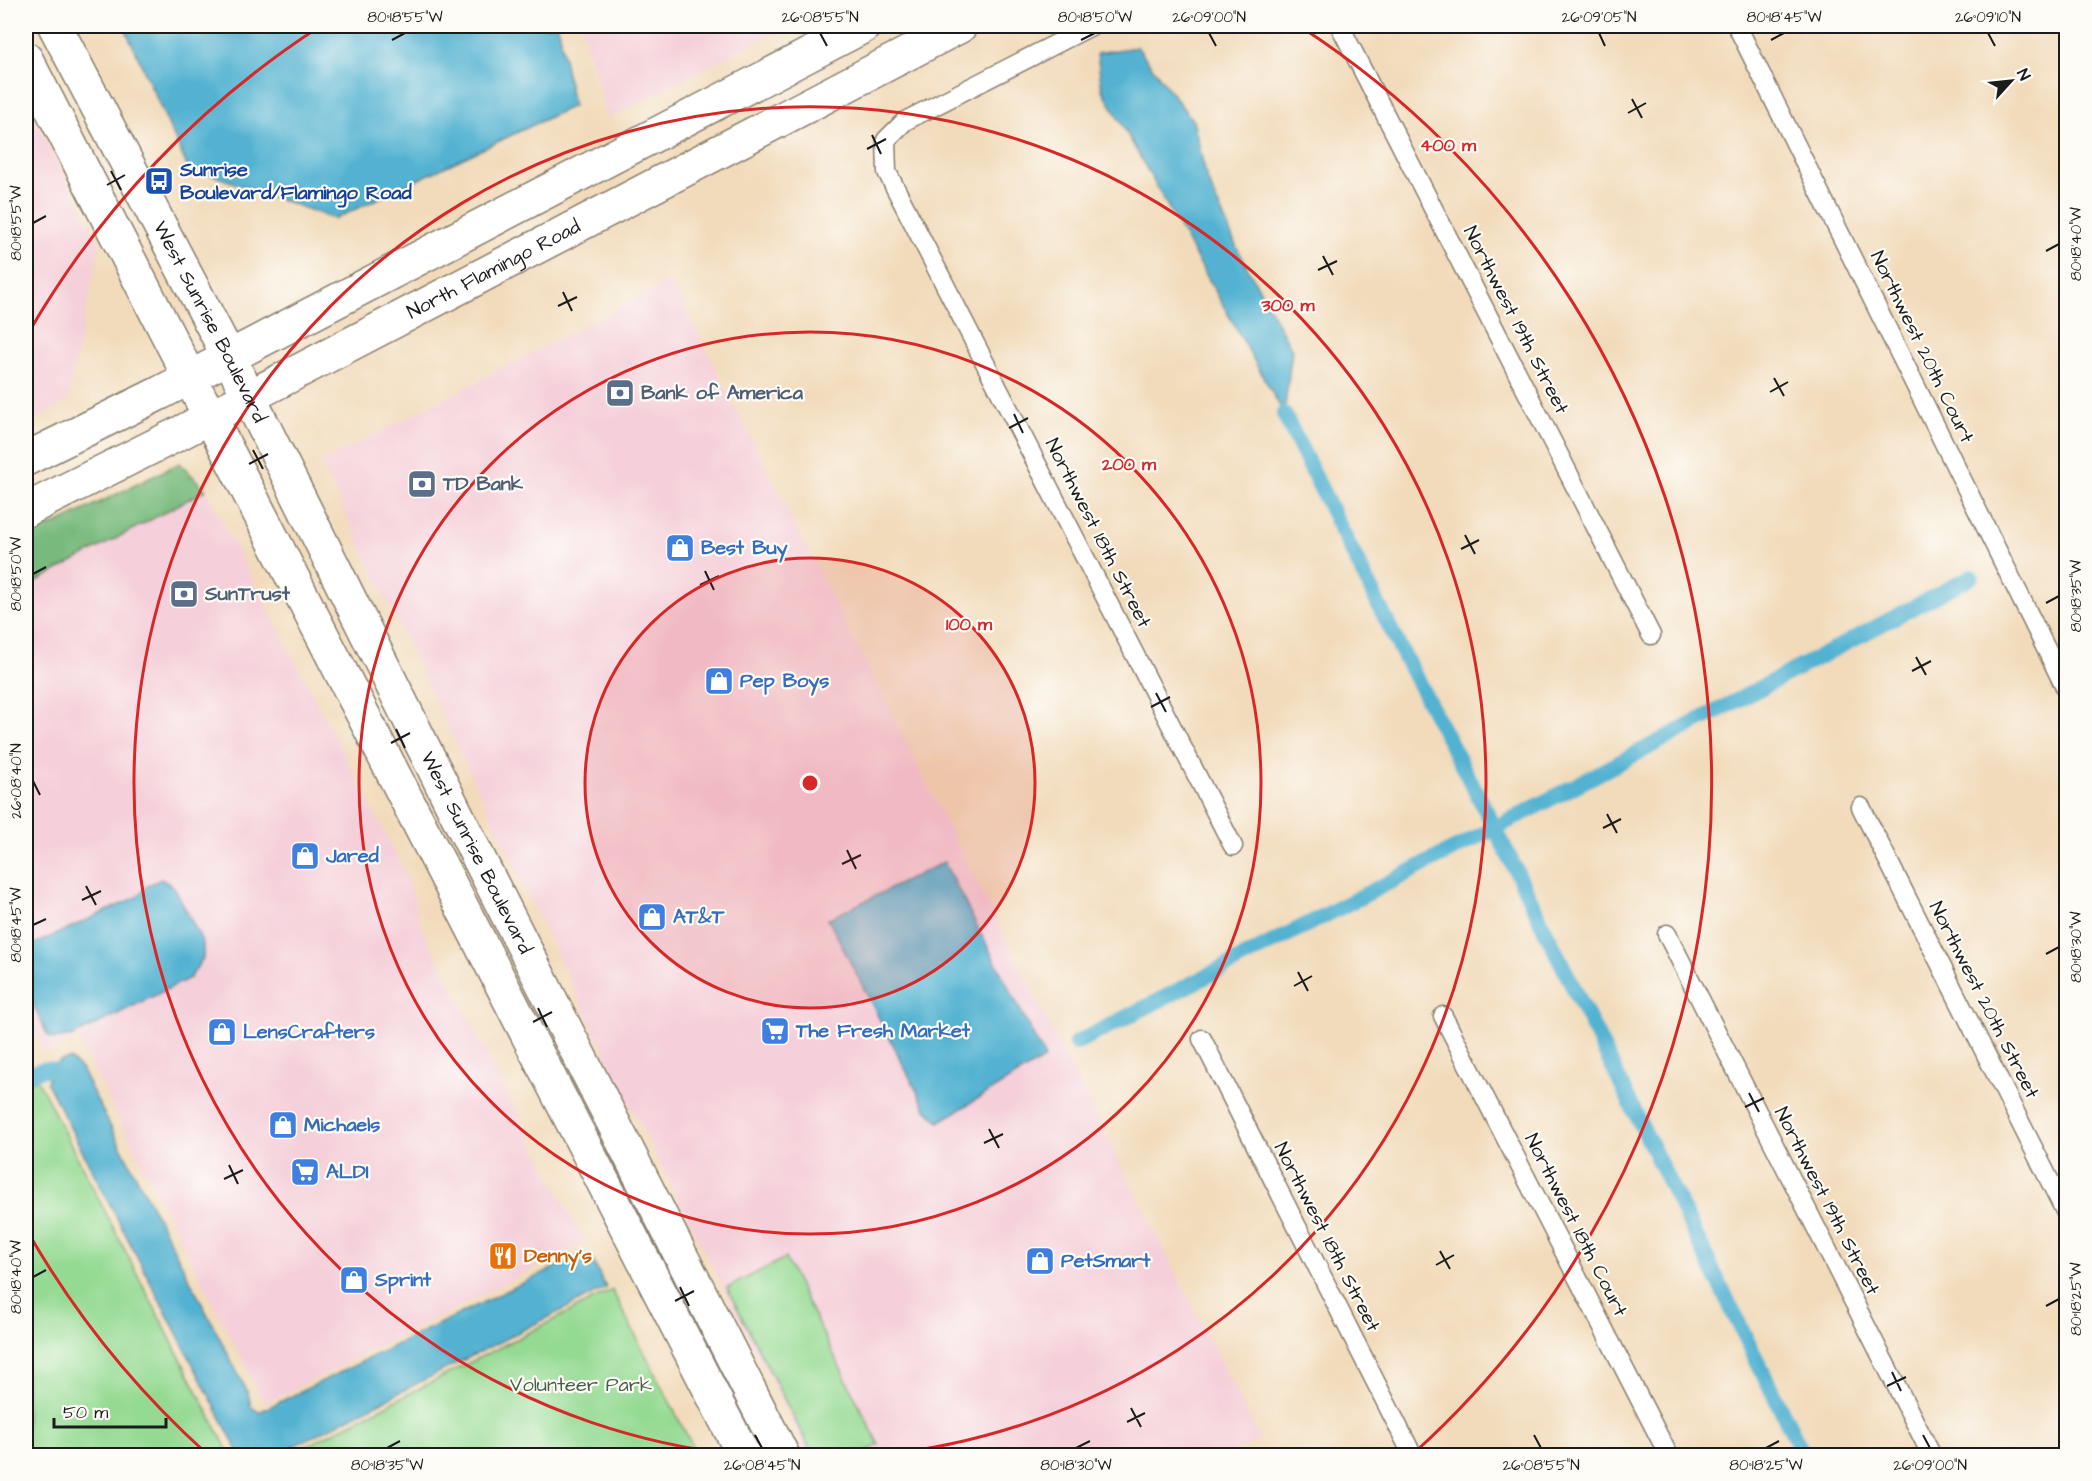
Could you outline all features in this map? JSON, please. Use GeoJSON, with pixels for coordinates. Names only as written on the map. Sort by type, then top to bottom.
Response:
{"type":"FeatureCollection","features":[{"type":"Feature","properties":{"kind":"highway","name":"West Sunrise Boulevard"},"geometry":{"type":"LineString","coordinates":[[55,26],[229,357],[476,853],[783,1455]]}},
{"type":"Feature","properties":{"kind":"highway"},"geometry":{"type":"LineString","coordinates":[[26,459],[229,357],[864,26]]}},
{"type":"Feature","properties":{"kind":"highway","name":"North Flamingo Road"},"geometry":{"type":"LineString","coordinates":[[26,510],[249,397],[960,26]]}},
{"type":"Feature","properties":{"kind":"highway","name":"West Sunrise Boulevard"},"geometry":{"type":"LineString","coordinates":[[26,60],[744,1455]]}},
{"type":"Feature","properties":{"kind":"street","name":"Northwest 18th Street"},"geometry":{"type":"LineString","coordinates":[[1090,26],[905,121],[886,140],[887,172],[1233,846]]}},
{"type":"Feature","properties":{"kind":"street","name":"Northwest 19th Street"},"geometry":{"type":"LineString","coordinates":[[1340,26],[1651,635]]}},
{"type":"Feature","properties":{"kind":"street","name":"Northwest 20th Court"},"geometry":{"type":"LineString","coordinates":[[1737,26],[2067,689]]}},
{"type":"Feature","properties":{"kind":"street","name":"Northwest 20th Street"},"geometry":{"type":"LineString","coordinates":[[1862,807],[2067,1213]]}},
{"type":"Feature","properties":{"kind":"street","name":"Northwest 19th Street"},"geometry":{"type":"LineString","coordinates":[[1667,934],[1932,1455]]}},
{"type":"Feature","properties":{"kind":"street","name":"Northwest 18th Court"},"geometry":{"type":"LineString","coordinates":[[1443,1016],[1669,1455]]}},
{"type":"Feature","properties":{"kind":"street","name":"Northwest 18th Street"},"geometry":{"type":"LineString","coordinates":[[1202,1039],[1413,1455]]}},
{"type":"Feature","properties":{"kind":"shaded area"},"geometry":{"type":"Polygon","coordinates":[[[581,26],[785,26],[608,119],[581,26]]]}},
{"type":"Feature","properties":{"kind":"shaded area"},"geometry":{"type":"Polygon","coordinates":[[[26,99],[100,244],[67,402],[26,424],[26,99]]]}},
{"type":"Feature","properties":{"kind":"shaded area"},"geometry":{"type":"Polygon","coordinates":[[[671,281],[1260,1439],[1228,1456],[808,1455],[625,1095],[321,463],[671,281]]]}},
{"type":"Feature","properties":{"kind":"shaded area"},"geometry":{"type":"Polygon","coordinates":[[[180,463],[206,490],[407,875],[421,926],[585,1243],[265,1404],[78,1039],[45,1053],[26,1014],[26,535],[54,525],[180,463]]]}},
{"type":"Feature","properties":{"kind":"green space"},"geometry":{"type":"Polygon","coordinates":[[[180,463],[206,490],[26,587],[26,535],[54,525],[180,463]]]}},
{"type":"Feature","properties":{"kind":"green space"},"geometry":{"type":"Polygon","coordinates":[[[37,1079],[230,1455],[26,1455],[26,1085],[37,1079]]]}},
{"type":"Feature","properties":{"kind":"green space"},"geometry":{"type":"Polygon","coordinates":[[[785,1258],[879,1445],[858,1455],[813,1455],[727,1288],[785,1258]]]}},
{"type":"Feature","properties":{"kind":"green space","name":"Volunteer Park"},"geometry":{"type":"Polygon","coordinates":[[[612,1290],[697,1455],[289,1455],[612,1290]]]}},
{"type":"Feature","properties":{"kind":"water"},"geometry":{"type":"Polygon","coordinates":[[[124,26],[558,26],[573,106],[335,219],[187,166],[124,26]]]}},
{"type":"Feature","properties":{"kind":"water"},"geometry":{"type":"Polygon","coordinates":[[[1137,47],[1193,121],[1207,179],[1237,248],[1292,350],[1284,414],[1102,89],[1097,53],[1137,47]]]}},
{"type":"Feature","properties":{"kind":"water"},"geometry":{"type":"Polygon","coordinates":[[[944,862],[1045,1058],[939,1122],[926,1109],[828,919],[944,862]]]}},
{"type":"Feature","properties":{"kind":"water"},"geometry":{"type":"Polygon","coordinates":[[[161,879],[174,887],[203,943],[203,958],[190,978],[73,1036],[54,1039],[48,1036],[26,989],[26,948],[137,897],[148,885],[161,879]]]}},
{"type":"Feature","properties":{"kind":"water"},"geometry":{"type":"Polygon","coordinates":[[[70,1059],[81,1069],[248,1393],[251,1407],[259,1412],[580,1255],[593,1261],[606,1288],[276,1455],[240,1455],[47,1083],[50,1068],[62,1060],[70,1059]]]}},
{"type":"Feature","properties":{"kind":"waterway"},"geometry":{"type":"LineString","coordinates":[[1284,414],[1398,644],[1495,828],[1804,1456]]}},
{"type":"Feature","properties":{"kind":"waterway"},"geometry":{"type":"LineString","coordinates":[[1076,1043],[1495,828],[1971,577]]}},
{"type":"Feature","properties":{"kind":"waterway"},"geometry":{"type":"LineString","coordinates":[[26,1076],[48,1069],[58,1072],[66,1082]]}},
{"type":"Feature","properties":{"kind":"place","name":"Sunrise Boulevard/Flamingo Road"},"geometry":{"type":"Point","coordinates":[159,181]}},
{"type":"Feature","properties":{"kind":"place","name":"Bank of America"},"geometry":{"type":"Point","coordinates":[620,393]}},
{"type":"Feature","properties":{"kind":"place","name":"TD Bank"},"geometry":{"type":"Point","coordinates":[422,484]}},
{"type":"Feature","properties":{"kind":"place","name":"Best Buy"},"geometry":{"type":"Point","coordinates":[680,548]}},
{"type":"Feature","properties":{"kind":"place","name":"SunTrust"},"geometry":{"type":"Point","coordinates":[184,594]}},
{"type":"Feature","properties":{"kind":"place","name":"Pep Boys"},"geometry":{"type":"Point","coordinates":[719,681]}},
{"type":"Feature","properties":{"kind":"place","name":"Jared"},"geometry":{"type":"Point","coordinates":[305,856]}},
{"type":"Feature","properties":{"kind":"place","name":"AT&T"},"geometry":{"type":"Point","coordinates":[652,917]}},
{"type":"Feature","properties":{"kind":"place","name":"The Fresh Market"},"geometry":{"type":"Point","coordinates":[775,1031]}},
{"type":"Feature","properties":{"kind":"place","name":"LensCrafters"},"geometry":{"type":"Point","coordinates":[222,1032]}},
{"type":"Feature","properties":{"kind":"place","name":"Michaels"},"geometry":{"type":"Point","coordinates":[283,1125]}},
{"type":"Feature","properties":{"kind":"place","name":"ALDI"},"geometry":{"type":"Point","coordinates":[305,1172]}},
{"type":"Feature","properties":{"kind":"place","name":"Denny's"},"geometry":{"type":"Point","coordinates":[503,1256]}},
{"type":"Feature","properties":{"kind":"place","name":"PetSmart"},"geometry":{"type":"Point","coordinates":[1040,1261]}},
{"type":"Feature","properties":{"kind":"place","name":"Sprint"},"geometry":{"type":"Point","coordinates":[354,1280]}}]}
